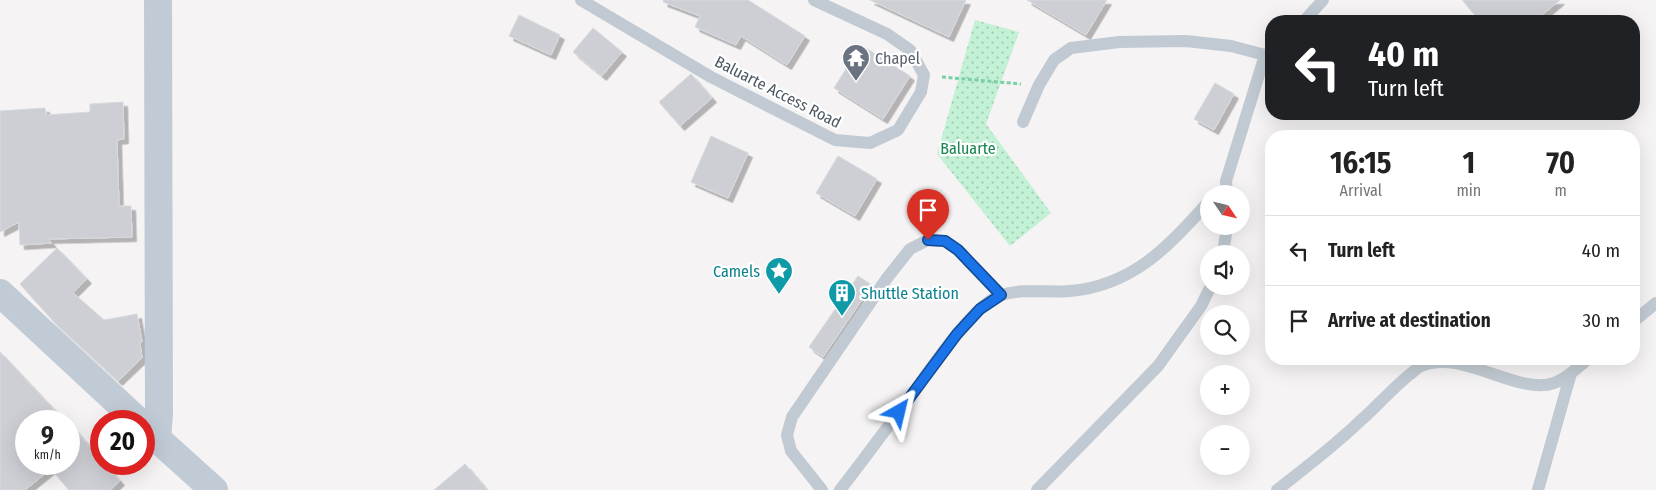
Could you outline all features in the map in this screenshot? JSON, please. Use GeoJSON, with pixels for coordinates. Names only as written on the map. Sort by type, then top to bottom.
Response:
{"type":"FeatureCollection","features":[{"type":"Feature","properties":{"kind":"street"},"geometry":{"type":"LineString","coordinates":[[155,418],[158,414],[158,0]]}},
{"type":"Feature","properties":{"kind":"street"},"geometry":{"type":"LineString","coordinates":[[0,293],[126,410]]}},
{"type":"Feature","properties":{"kind":"street"},"geometry":{"type":"LineString","coordinates":[[155,437],[214,490]]}},
{"type":"Feature","properties":{"kind":"lane","name":"Baluarte Access Road"},"geometry":{"type":"LineString","coordinates":[[581,0],[711,77],[835,140],[870,143],[898,130],[922,92],[924,75]]}},
{"type":"Feature","properties":{"kind":"lane"},"geometry":{"type":"LineString","coordinates":[[814,0],[887,34],[910,50],[924,75]]}},
{"type":"Feature","properties":{"kind":"lane"},"geometry":{"type":"LineString","coordinates":[[1309,15],[1322,0]]}},
{"type":"Feature","properties":{"kind":"lane"},"geometry":{"type":"LineString","coordinates":[[1023,122],[1038,85],[1054,60],[1071,48],[1120,42],[1186,41],[1265,52]]}},
{"type":"Feature","properties":{"kind":"lane"},"geometry":{"type":"LineString","coordinates":[[1223,185],[1226,181],[1265,62]]}},
{"type":"Feature","properties":{"kind":"lane"},"geometry":{"type":"LineString","coordinates":[[1226,181],[1226,185]]}},
{"type":"Feature","properties":{"kind":"lane"},"geometry":{"type":"LineString","coordinates":[[840,490],[957,334],[980,309],[1001,295],[1030,291],[1069,292],[1101,287],[1133,272],[1158,254],[1200,211]]}},
{"type":"Feature","properties":{"kind":"lane"},"geometry":{"type":"LineString","coordinates":[[822,490],[791,451],[787,435],[792,418],[887,278],[910,249],[928,240],[945,241],[958,250],[1001,295]]}},
{"type":"Feature","properties":{"kind":"lane"},"geometry":{"type":"LineString","coordinates":[[1037,490],[1158,366],[1202,306],[1207,295]]}},
{"type":"Feature","properties":{"kind":"lane"},"geometry":{"type":"LineString","coordinates":[[1640,316],[1656,303]]}},
{"type":"Feature","properties":{"kind":"lane"},"geometry":{"type":"LineString","coordinates":[[1277,490],[1360,422],[1393,388],[1424,365]]}},
{"type":"Feature","properties":{"kind":"lane"},"geometry":{"type":"LineString","coordinates":[[1462,365],[1538,385],[1554,383],[1581,365]]}},
{"type":"Feature","properties":{"kind":"lane"},"geometry":{"type":"LineString","coordinates":[[1538,490],[1571,373]]}},
{"type":"Feature","properties":{"kind":"path"},"geometry":{"type":"LineString","coordinates":[[924,75],[1038,85]]}},
{"type":"Feature","properties":{"kind":"green space","name":"Baluarte"},"geometry":{"type":"Polygon","coordinates":[[[975,20],[1019,32],[986,124],[1051,213],[1010,246],[937,154],[975,20]]]}},
{"type":"Feature","properties":{"kind":"building"},"geometry":{"type":"Polygon","coordinates":[[[664,0],[748,0],[805,36],[787,65],[741,36],[736,45],[695,27],[700,16],[663,2],[664,0]]]}},
{"type":"Feature","properties":{"kind":"building"},"geometry":{"type":"Polygon","coordinates":[[[870,0],[966,0],[949,37],[870,0]]]}},
{"type":"Feature","properties":{"kind":"building"},"geometry":{"type":"Polygon","coordinates":[[[1027,0],[1107,0],[1086,35],[1027,0]]]}},
{"type":"Feature","properties":{"kind":"building"},"geometry":{"type":"Polygon","coordinates":[[[1462,0],[1560,0],[1542,15],[1475,15],[1462,0]]]}},
{"type":"Feature","properties":{"kind":"building"},"geometry":{"type":"Polygon","coordinates":[[[519,15],[560,35],[551,55],[509,36],[519,15]]]}},
{"type":"Feature","properties":{"kind":"building"},"geometry":{"type":"Polygon","coordinates":[[[593,28],[622,52],[602,76],[573,52],[593,28]]]}},
{"type":"Feature","properties":{"kind":"building"},"geometry":{"type":"Polygon","coordinates":[[[861,45],[910,76],[883,119],[834,88],[861,45]]]}},
{"type":"Feature","properties":{"kind":"building"},"geometry":{"type":"Polygon","coordinates":[[[691,74],[712,98],[680,126],[659,102],[691,74]]]}},
{"type":"Feature","properties":{"kind":"building"},"geometry":{"type":"Polygon","coordinates":[[[1215,83],[1234,94],[1214,130],[1194,119],[1215,83]]]}},
{"type":"Feature","properties":{"kind":"building"},"geometry":{"type":"Polygon","coordinates":[[[123,102],[124,139],[117,140],[119,206],[131,206],[132,237],[48,239],[52,243],[20,245],[19,222],[0,232],[0,111],[45,108],[46,115],[90,112],[90,104],[123,102]]]}},
{"type":"Feature","properties":{"kind":"building"},"geometry":{"type":"Polygon","coordinates":[[[711,136],[748,153],[728,198],[691,182],[711,136]]]}},
{"type":"Feature","properties":{"kind":"building"},"geometry":{"type":"Polygon","coordinates":[[[838,156],[877,179],[855,216],[816,193],[838,156]]]}},
{"type":"Feature","properties":{"kind":"building"},"geometry":{"type":"Polygon","coordinates":[[[57,248],[87,279],[73,293],[104,320],[137,314],[142,342],[140,343],[142,358],[118,381],[55,323],[20,284],[57,248]]]}},
{"type":"Feature","properties":{"kind":"building","name":"Shuttle Station"},"geometry":{"type":"Polygon","coordinates":[[[858,276],[872,285],[823,357],[809,347],[858,276]]]}},
{"type":"Feature","properties":{"kind":"building"},"geometry":{"type":"Polygon","coordinates":[[[0,352],[55,410],[15,410],[15,475],[44,475],[25,490],[0,490],[0,352]]]}},
{"type":"Feature","properties":{"kind":"building"},"geometry":{"type":"Polygon","coordinates":[[[80,435],[90,447],[90,475],[115,475],[120,481],[110,490],[69,490],[56,475],[80,475],[80,435]]]}},
{"type":"Feature","properties":{"kind":"building"},"geometry":{"type":"Polygon","coordinates":[[[465,464],[487,490],[434,490],[465,464]]]}},
{"type":"Feature","properties":{"kind":"place","name":"Chapel"},"geometry":{"type":"Point","coordinates":[856,82]}},
{"type":"Feature","properties":{"kind":"place","name":"Camels"},"geometry":{"type":"Point","coordinates":[779,295]}},
{"type":"Feature","properties":{"kind":"place","name":"Shuttle Station"},"geometry":{"type":"Point","coordinates":[842,317]}},
{"type":"Feature","properties":{"kind":"route"},"geometry":{"type":"LineString","coordinates":[[899,412],[957,334],[980,309],[1001,295],[958,250],[945,241],[928,240]]}}]}
